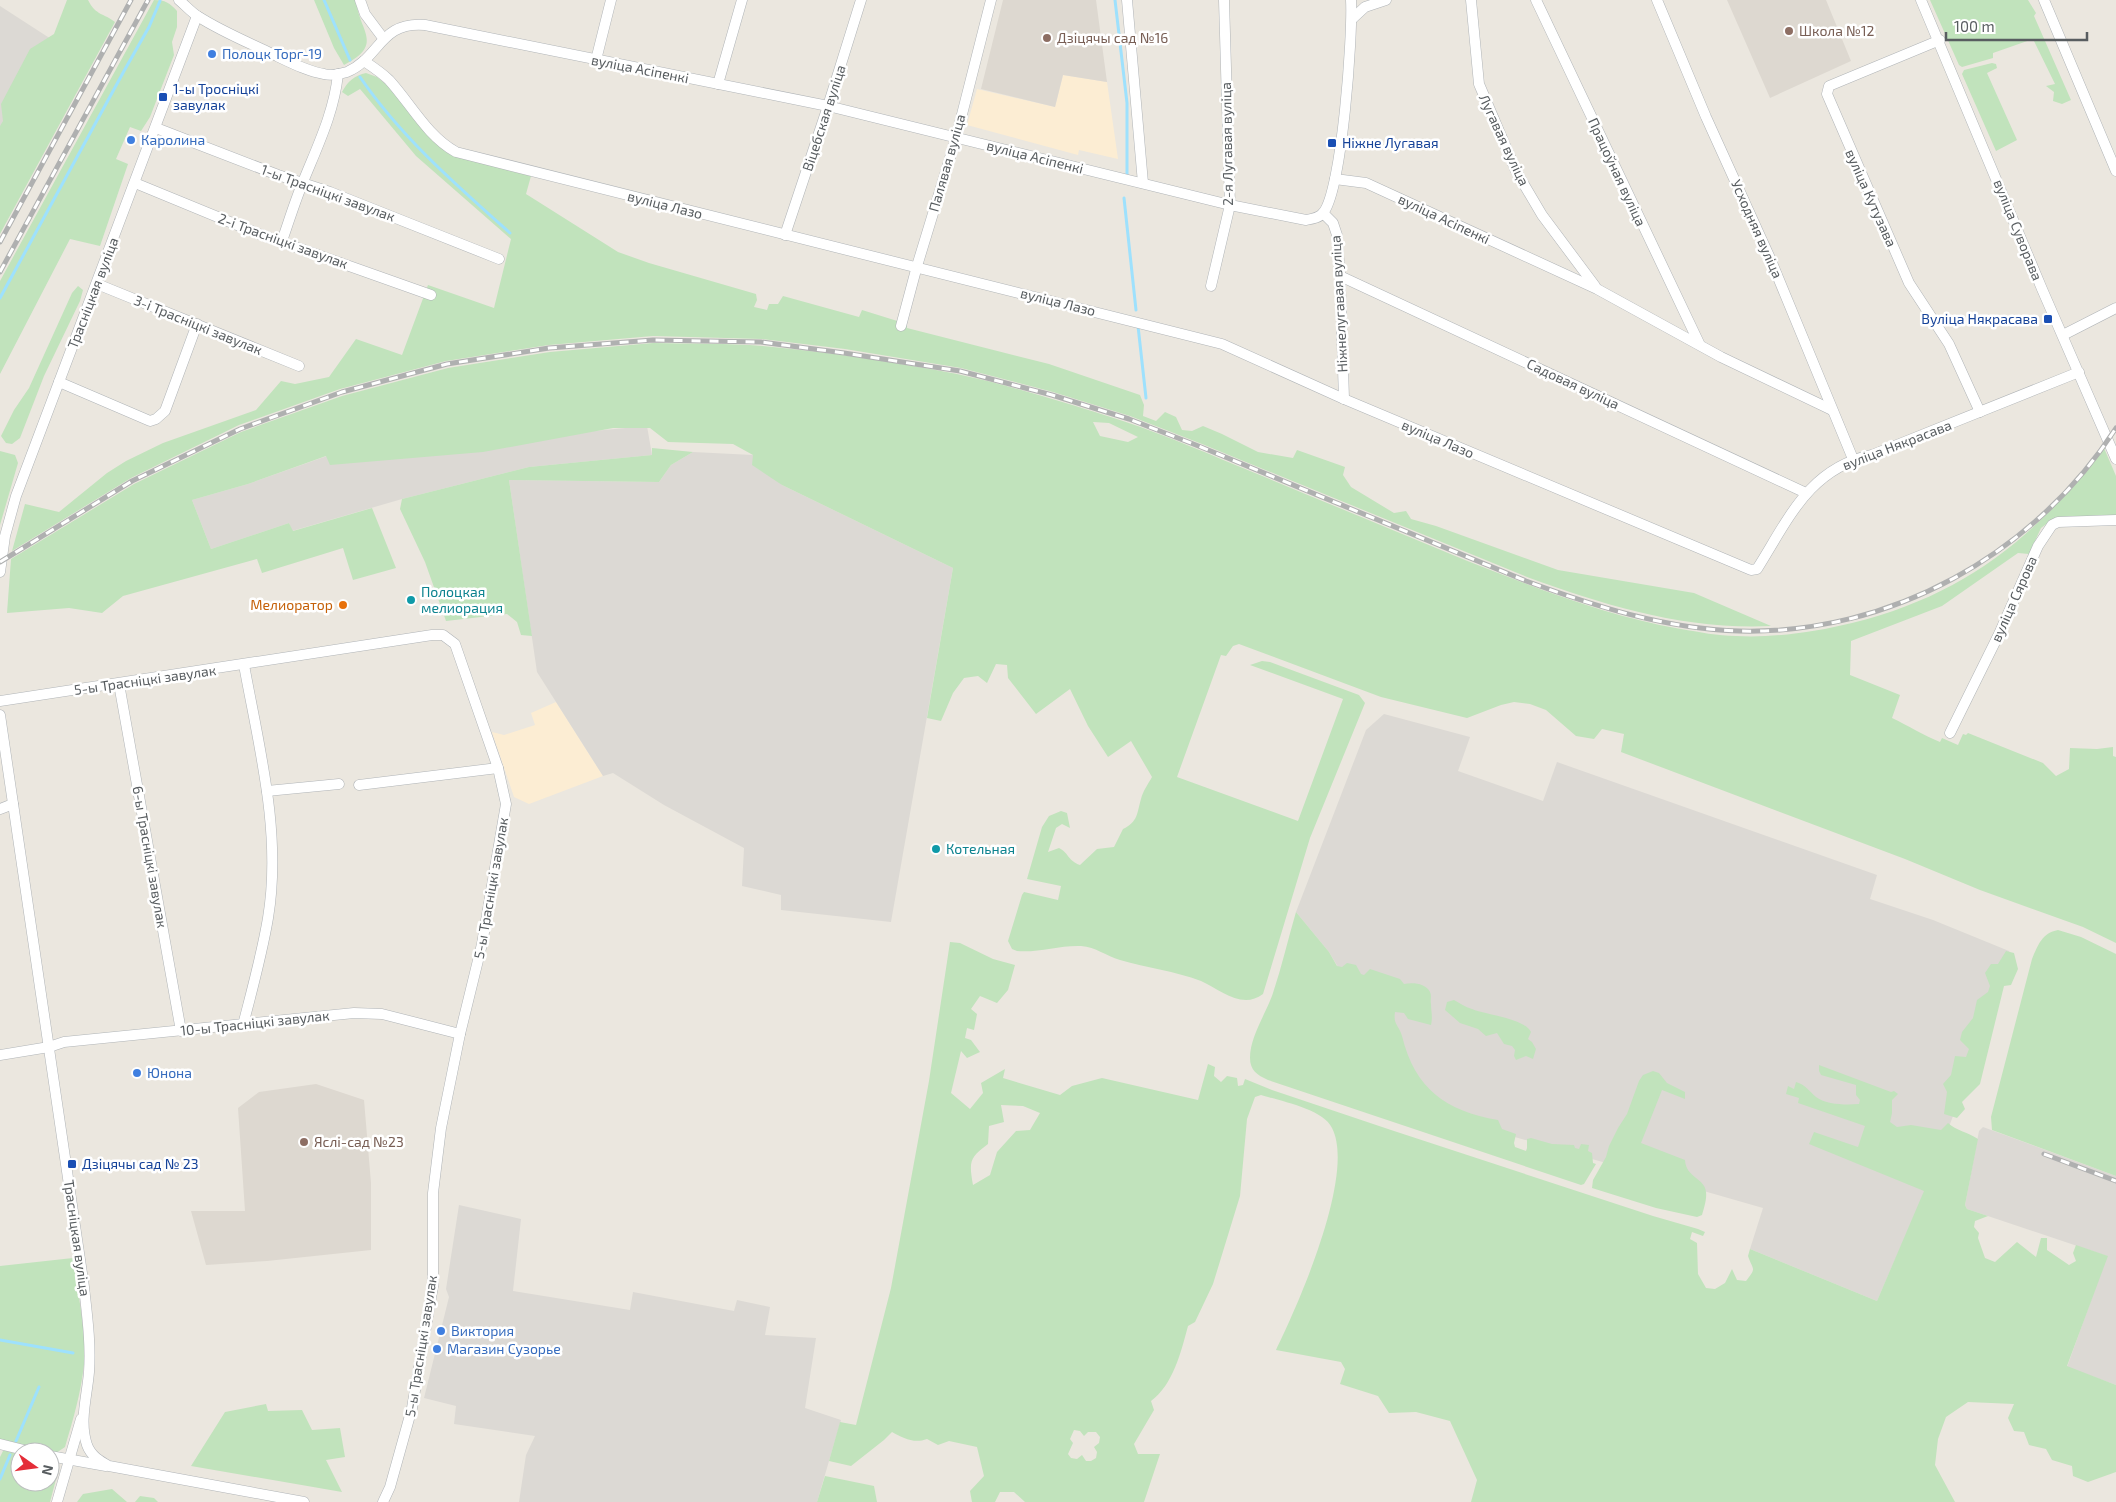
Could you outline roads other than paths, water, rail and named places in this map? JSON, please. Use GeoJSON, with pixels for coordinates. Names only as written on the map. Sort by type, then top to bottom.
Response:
{"type":"FeatureCollection","features":[{"type":"Feature","properties":{"kind":"street"},"geometry":{"type":"LineString","coordinates":[[179,0],[197,16],[217,28],[298,66],[326,75],[338,74],[336,90],[323,135],[303,182],[282,241]]}},
{"type":"Feature","properties":{"kind":"street"},"geometry":{"type":"LineString","coordinates":[[360,0],[365,14],[383,38]]}},
{"type":"Feature","properties":{"kind":"street"},"geometry":{"type":"LineString","coordinates":[[596,60],[611,0]]}},
{"type":"Feature","properties":{"kind":"street"},"geometry":{"type":"LineString","coordinates":[[718,84],[742,0]]}},
{"type":"Feature","properties":{"kind":"street","name":"Віцебская вуліца"},"geometry":{"type":"LineString","coordinates":[[785,235],[861,0]]}},
{"type":"Feature","properties":{"kind":"street","name":"Палявая вуліца"},"geometry":{"type":"LineString","coordinates":[[901,326],[956,138],[991,0]]}},
{"type":"Feature","properties":{"kind":"street"},"geometry":{"type":"LineString","coordinates":[[1127,0],[1143,183]]}},
{"type":"Feature","properties":{"kind":"street","name":"2-я Лугавая вуліца"},"geometry":{"type":"LineString","coordinates":[[1211,286],[1230,205],[1224,0]]}},
{"type":"Feature","properties":{"kind":"street"},"geometry":{"type":"LineString","coordinates":[[1324,213],[1336,180],[1345,107],[1352,19],[1351,0]]}},
{"type":"Feature","properties":{"kind":"street"},"geometry":{"type":"LineString","coordinates":[[1352,19],[1365,7],[1386,0]]}},
{"type":"Feature","properties":{"kind":"street","name":"Лугавая вуліца"},"geometry":{"type":"LineString","coordinates":[[1472,0],[1479,84],[1516,172],[1542,215],[1597,288]]}},
{"type":"Feature","properties":{"kind":"street","name":"Працоўная вуліца"},"geometry":{"type":"LineString","coordinates":[[1536,0],[1699,343]]}},
{"type":"Feature","properties":{"kind":"street","name":"Усходняя вуліца"},"geometry":{"type":"LineString","coordinates":[[1657,0],[1822,379],[1832,410],[1853,459]]}},
{"type":"Feature","properties":{"kind":"street","name":"вуліца Суворава"},"geometry":{"type":"LineString","coordinates":[[1922,0],[2116,459]]}},
{"type":"Feature","properties":{"kind":"street"},"geometry":{"type":"LineString","coordinates":[[2044,0],[2116,171]]}},
{"type":"Feature","properties":{"kind":"street","name":"Трасніцкая вуліца"},"geometry":{"type":"LineString","coordinates":[[0,572],[4,536],[16,496],[197,16]]}},
{"type":"Feature","properties":{"kind":"street","name":"вуліца Асіпенкі"},"geometry":{"type":"LineString","coordinates":[[338,74],[348,72],[364,61],[383,38],[393,30],[404,26],[425,25],[828,106],[1230,205],[1306,220],[1317,218],[1324,213]]}},
{"type":"Feature","properties":{"kind":"street","name":"вуліца Кутузава"},"geometry":{"type":"LineString","coordinates":[[1940,40],[1828,86],[1826,94],[1909,283],[1949,344],[1980,412]]}},
{"type":"Feature","properties":{"kind":"street","name":"вуліца Лазо"},"geometry":{"type":"LineString","coordinates":[[364,61],[389,80],[422,122],[447,147],[456,152],[785,235],[917,266],[1222,344],[1344,399],[1751,570],[1757,569]]}},
{"type":"Feature","properties":{"kind":"street","name":"1-ы Трасніцкі завулак"},"geometry":{"type":"LineString","coordinates":[[156,128],[303,182],[499,259]]}},
{"type":"Feature","properties":{"kind":"street","name":"вуліца Асіпенкі"},"geometry":{"type":"LineString","coordinates":[[1336,180],[1366,183],[1597,288],[1699,343],[1721,357],[1832,410]]}},
{"type":"Feature","properties":{"kind":"street","name":"2-і Трасніцкі завулак"},"geometry":{"type":"LineString","coordinates":[[135,183],[259,234],[432,296]]}},
{"type":"Feature","properties":{"kind":"street","name":"Ніжнелугавая вуліца"},"geometry":{"type":"LineString","coordinates":[[1324,213],[1333,223],[1337,235],[1344,399]]}},
{"type":"Feature","properties":{"kind":"street","name":"Садовая вуліца"},"geometry":{"type":"LineString","coordinates":[[1340,276],[1806,493]]}},
{"type":"Feature","properties":{"kind":"street","name":"3-і Трасніцкі завулак"},"geometry":{"type":"LineString","coordinates":[[97,284],[299,366]]}},
{"type":"Feature","properties":{"kind":"street"},"geometry":{"type":"LineString","coordinates":[[2063,335],[2116,308]]}},
{"type":"Feature","properties":{"kind":"street"},"geometry":{"type":"LineString","coordinates":[[59,382],[150,421],[156,419],[165,411],[197,324]]}},
{"type":"Feature","properties":{"kind":"street","name":"вуліца Някрасава"},"geometry":{"type":"LineString","coordinates":[[1757,569],[1806,493],[1825,475],[1853,459],[1872,456],[2079,372]]}},
{"type":"Feature","properties":{"kind":"street","name":"вуліца Сярова"},"geometry":{"type":"LineString","coordinates":[[1950,733],[1999,634],[2038,546],[2052,525],[2066,522],[2116,520]]}},
{"type":"Feature","properties":{"kind":"street","name":"5-ы Трасніцкі завулак"},"geometry":{"type":"LineString","coordinates":[[0,701],[432,635],[443,635],[456,644],[498,768],[506,804],[482,944],[460,1034],[441,1128],[433,1193],[433,1286],[412,1408],[393,1479],[383,1502]]}},
{"type":"Feature","properties":{"kind":"street"},"geometry":{"type":"LineString","coordinates":[[244,665],[267,791],[272,860],[268,917],[244,1025]]}},
{"type":"Feature","properties":{"kind":"street","name":"6-ы Трасніцкі завулак"},"geometry":{"type":"LineString","coordinates":[[119,684],[181,1031]]}},
{"type":"Feature","properties":{"kind":"street","name":"Трасніцкая вуліца"},"geometry":{"type":"LineString","coordinates":[[0,715],[77,1232],[90,1343],[89,1372],[83,1413],[85,1434],[91,1452],[97,1459],[109,1466],[304,1502]]}},
{"type":"Feature","properties":{"kind":"street"},"geometry":{"type":"LineString","coordinates":[[359,786],[498,768]]}},
{"type":"Feature","properties":{"kind":"street"},"geometry":{"type":"LineString","coordinates":[[267,791],[339,784]]}},
{"type":"Feature","properties":{"kind":"street"},"geometry":{"type":"LineString","coordinates":[[0,809],[13,804]]}},
{"type":"Feature","properties":{"kind":"street","name":"10-ы Трасніцкі завулак"},"geometry":{"type":"LineString","coordinates":[[0,1055],[49,1047],[64,1042],[354,1013],[382,1014],[460,1034]]}},
{"type":"Feature","properties":{"kind":"street"},"geometry":{"type":"LineString","coordinates":[[58,1502],[83,1413]]}},
{"type":"Feature","properties":{"kind":"street"},"geometry":{"type":"LineString","coordinates":[[60,1458],[109,1466]]}},
{"type":"Feature","properties":{"kind":"waterway"},"geometry":{"type":"LineString","coordinates":[[324,0],[350,60]]}},
{"type":"Feature","properties":{"kind":"waterway"},"geometry":{"type":"LineString","coordinates":[[1115,0],[1127,103],[1127,177]]}},
{"type":"Feature","properties":{"kind":"waterway"},"geometry":{"type":"LineString","coordinates":[[0,298],[149,27],[160,1]]}},
{"type":"Feature","properties":{"kind":"waterway"},"geometry":{"type":"LineString","coordinates":[[360,77],[393,120],[430,160],[510,233]]}},
{"type":"Feature","properties":{"kind":"waterway"},"geometry":{"type":"LineString","coordinates":[[1124,198],[1136,310]]}},
{"type":"Feature","properties":{"kind":"waterway"},"geometry":{"type":"LineString","coordinates":[[1138,326],[1146,398]]}},
{"type":"Feature","properties":{"kind":"waterway"},"geometry":{"type":"LineString","coordinates":[[0,1340],[73,1353]]}},
{"type":"Feature","properties":{"kind":"waterway"},"geometry":{"type":"LineString","coordinates":[[16,1441],[39,1387]]}},
{"type":"Feature","properties":{"kind":"waterway"},"geometry":{"type":"LineString","coordinates":[[0,1479],[10,1455]]}},
{"type":"Feature","properties":{"kind":"railway"},"geometry":{"type":"LineString","coordinates":[[0,242],[131,0]]}},
{"type":"Feature","properties":{"kind":"railway"},"geometry":{"type":"LineString","coordinates":[[0,272],[148,0]]}},
{"type":"Feature","properties":{"kind":"railway"},"geometry":{"type":"LineString","coordinates":[[0,562],[132,481],[240,429],[342,392],[447,364],[549,348],[653,340],[761,342],[960,371],[1052,395],[1129,419],[1526,581],[1631,615],[1684,626],[1712,629],[1739,631],[1795,629],[1850,619],[1903,602],[1954,578],[2001,549],[2044,513],[2083,473],[2116,428]]}},
{"type":"Feature","properties":{"kind":"railway"},"geometry":{"type":"LineString","coordinates":[[2044,1154],[2116,1181]]}},
{"type":"Feature","properties":{"kind":"place","name":"Школа №12"},"geometry":{"type":"Point","coordinates":[1789,31]}},
{"type":"Feature","properties":{"kind":"place","name":"Дзіцячы сад №16"},"geometry":{"type":"Point","coordinates":[1047,38]}},
{"type":"Feature","properties":{"kind":"place","name":"Полоцк Торг-19"},"geometry":{"type":"Point","coordinates":[212,54]}},
{"type":"Feature","properties":{"kind":"place","name":"1-ы Тросніцкі завулак"},"geometry":{"type":"Point","coordinates":[163,97]}},
{"type":"Feature","properties":{"kind":"place","name":"Каролина"},"geometry":{"type":"Point","coordinates":[131,140]}},
{"type":"Feature","properties":{"kind":"place","name":"Ніжне Лугавая"},"geometry":{"type":"Point","coordinates":[1332,143]}},
{"type":"Feature","properties":{"kind":"place","name":"Вуліца Някрасава"},"geometry":{"type":"Point","coordinates":[2048,319]}},
{"type":"Feature","properties":{"kind":"place","name":"Полоцкая мелиорация"},"geometry":{"type":"Point","coordinates":[411,600]}},
{"type":"Feature","properties":{"kind":"place","name":"Мелиоратор"},"geometry":{"type":"Point","coordinates":[343,605]}},
{"type":"Feature","properties":{"kind":"place","name":"Котельная"},"geometry":{"type":"Point","coordinates":[936,849]}},
{"type":"Feature","properties":{"kind":"place","name":"Юнона"},"geometry":{"type":"Point","coordinates":[137,1073]}},
{"type":"Feature","properties":{"kind":"place","name":"Яслі-сад №23"},"geometry":{"type":"Point","coordinates":[304,1142]}},
{"type":"Feature","properties":{"kind":"place","name":"Дзіцячы сад № 23"},"geometry":{"type":"Point","coordinates":[72,1164]}},
{"type":"Feature","properties":{"kind":"place","name":"Виктория"},"geometry":{"type":"Point","coordinates":[441,1331]}},
{"type":"Feature","properties":{"kind":"place","name":"Магазин Сузорье"},"geometry":{"type":"Point","coordinates":[437,1349]}}]}
